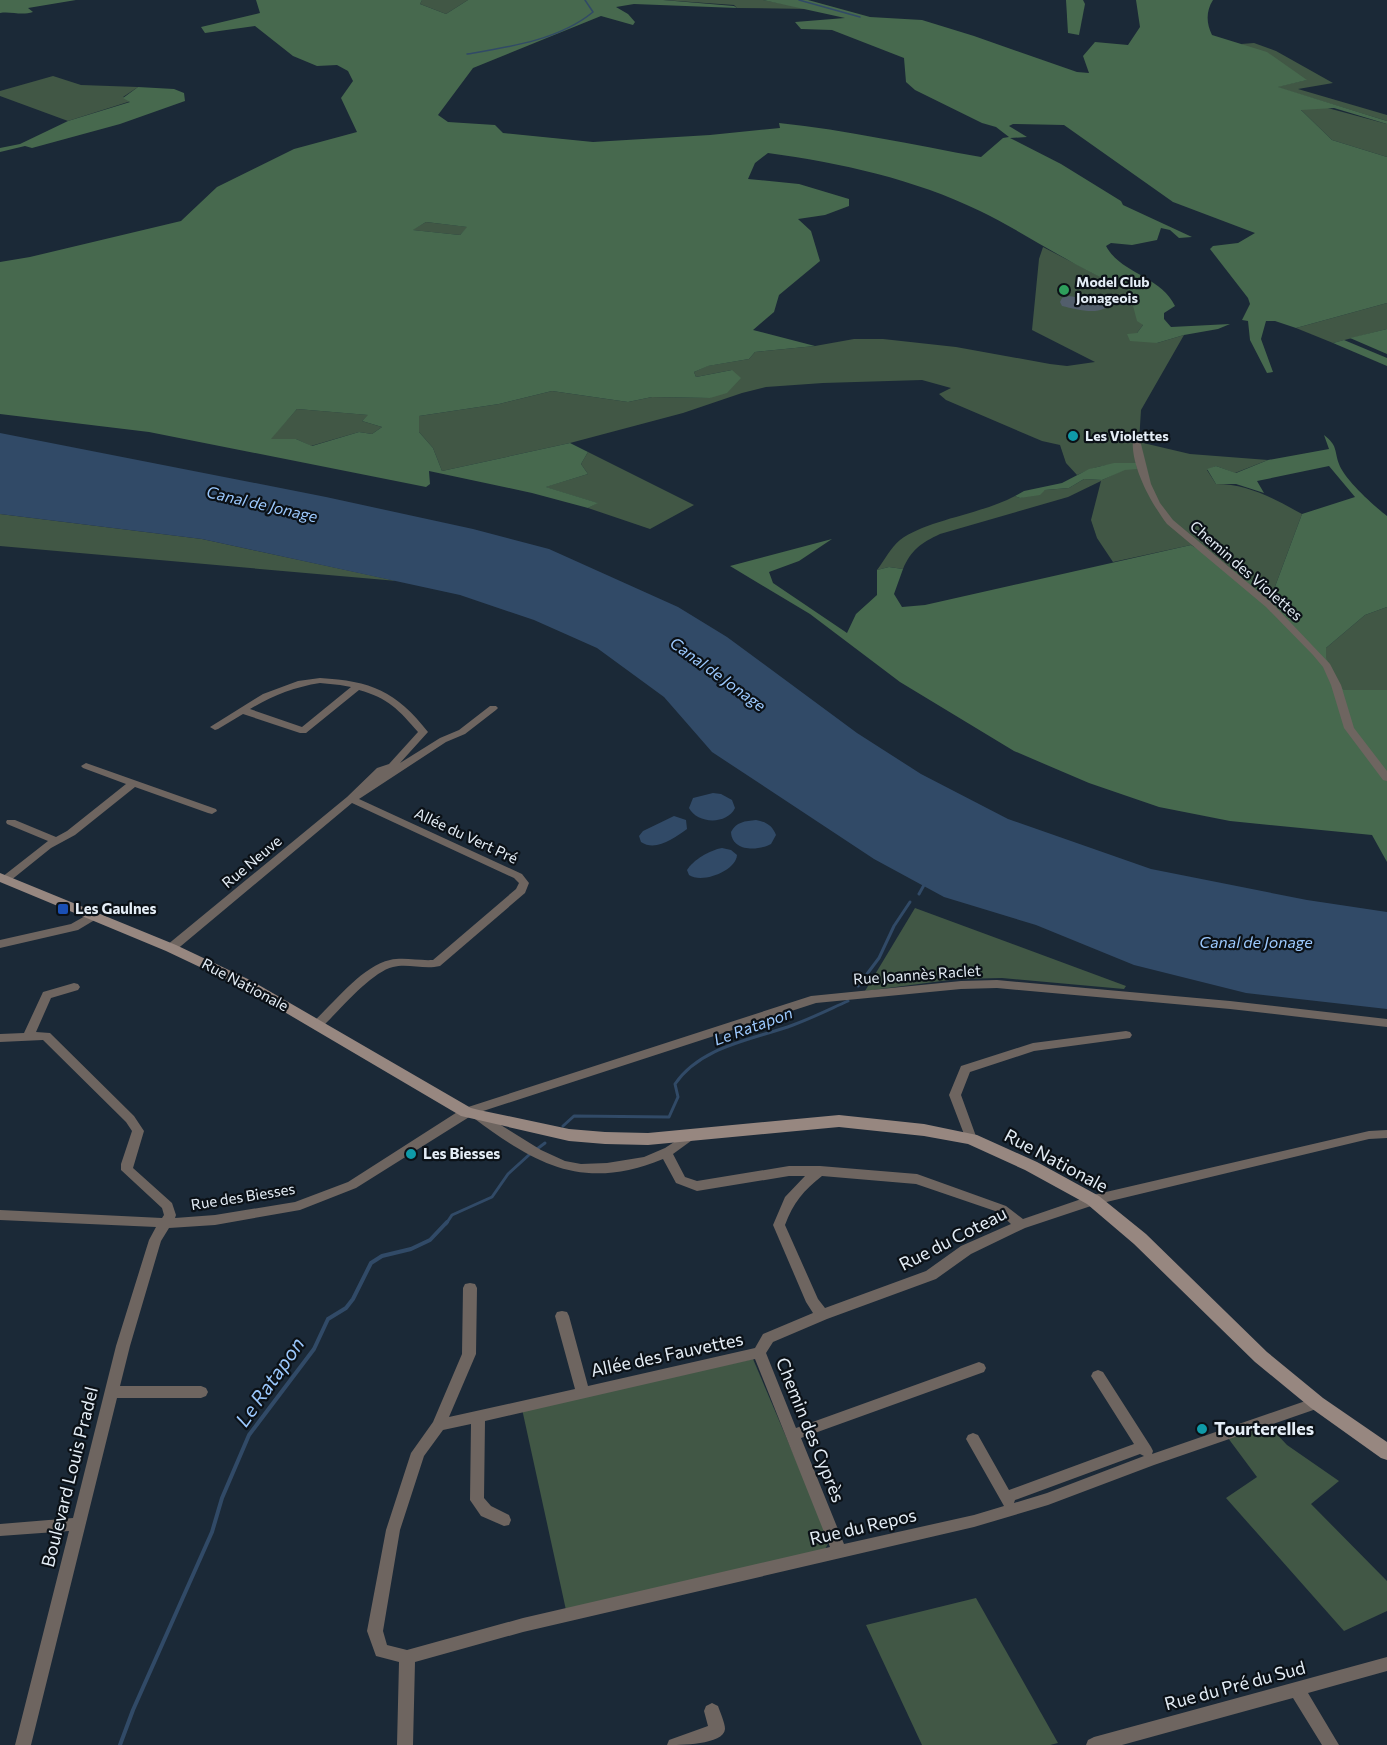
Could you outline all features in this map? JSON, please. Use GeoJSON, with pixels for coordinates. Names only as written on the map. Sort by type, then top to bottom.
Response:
{"type":"FeatureCollection","features":[{"type":"Feature","properties":{"kind":"main road","name":"Rue Nationale"},"geometry":{"type":"LineString","coordinates":[[3,878],[171,948],[247,984],[472,1114],[568,1135],[605,1138],[648,1139],[839,1121],[924,1130],[971,1140],[1031,1166],[1093,1200],[1140,1239],[1261,1357],[1317,1403],[1387,1452]]}},
{"type":"Feature","properties":{"kind":"street","name":"Chemin des Violettes"},"geometry":{"type":"LineString","coordinates":[[1136,440],[1142,477],[1161,512],[1269,605],[1316,652],[1327,666],[1336,685],[1349,728],[1387,778]]}},
{"type":"Feature","properties":{"kind":"street"},"geometry":{"type":"LineString","coordinates":[[215,727],[286,686],[301,681],[330,679],[358,686]]}},
{"type":"Feature","properties":{"kind":"street"},"geometry":{"type":"LineString","coordinates":[[242,710],[303,731],[358,686]]}},
{"type":"Feature","properties":{"kind":"street","name":"Rue Neuve"},"geometry":{"type":"LineString","coordinates":[[171,948],[351,798],[380,770],[392,766],[423,732],[403,708],[390,698],[358,686]]}},
{"type":"Feature","properties":{"kind":"street","name":"Rue Neuve"},"geometry":{"type":"LineString","coordinates":[[351,798],[443,740],[462,732],[493,708]]}},
{"type":"Feature","properties":{"kind":"street"},"geometry":{"type":"LineString","coordinates":[[86,766],[212,811]]}},
{"type":"Feature","properties":{"kind":"street"},"geometry":{"type":"LineString","coordinates":[[3,878],[47,846],[71,833],[134,783]]}},
{"type":"Feature","properties":{"kind":"street","name":"Allée du Vert Pré"},"geometry":{"type":"LineString","coordinates":[[317,1025],[378,968],[401,963],[427,965],[436,963],[521,891],[524,883],[518,876],[351,798]]}},
{"type":"Feature","properties":{"kind":"street"},"geometry":{"type":"LineString","coordinates":[[11,822],[56,841]]}},
{"type":"Feature","properties":{"kind":"street"},"geometry":{"type":"LineString","coordinates":[[0,944],[74,927],[94,915]]}},
{"type":"Feature","properties":{"kind":"street","name":"Rue Joannès Raclet"},"geometry":{"type":"LineString","coordinates":[[472,1114],[752,1019],[815,999],[840,996],[997,984],[1230,1005],[1387,1023]]}},
{"type":"Feature","properties":{"kind":"street"},"geometry":{"type":"LineString","coordinates":[[28,1037],[47,995],[74,987]]}},
{"type":"Feature","properties":{"kind":"street"},"geometry":{"type":"LineString","coordinates":[[971,1140],[955,1095],[965,1069],[1033,1047],[1126,1035]]}},
{"type":"Feature","properties":{"kind":"street"},"geometry":{"type":"LineString","coordinates":[[0,1038],[46,1036],[130,1119],[138,1131],[127,1164],[128,1170],[168,1206],[170,1215],[167,1223]]}},
{"type":"Feature","properties":{"kind":"street","name":"Rue Nationale"},"geometry":{"type":"LineString","coordinates":[[472,1114],[512,1141],[575,1168],[598,1170],[635,1164],[667,1154],[691,1135]]}},
{"type":"Feature","properties":{"kind":"street","name":"Rue des Biesses"},"geometry":{"type":"LineString","coordinates":[[1,1211],[167,1223],[255,1215],[296,1207],[366,1176],[472,1114]]}},
{"type":"Feature","properties":{"kind":"street","name":"Rue du Coteau"},"geometry":{"type":"LineString","coordinates":[[759,1353],[768,1338],[822,1315],[931,1275],[966,1250],[1021,1225],[1093,1200],[1369,1135],[1387,1134]]}},
{"type":"Feature","properties":{"kind":"street"},"geometry":{"type":"LineString","coordinates":[[667,1154],[680,1179],[697,1186],[789,1171],[820,1171],[917,1179],[1002,1209],[1021,1225]]}},
{"type":"Feature","properties":{"kind":"street"},"geometry":{"type":"LineString","coordinates":[[820,1171],[802,1185],[785,1203],[779,1225],[813,1302],[822,1315]]}},
{"type":"Feature","properties":{"kind":"street","name":"Boulevard Louis Pradel"},"geometry":{"type":"LineString","coordinates":[[23,1745],[112,1392],[155,1240],[167,1223]]}},
{"type":"Feature","properties":{"kind":"street"},"geometry":{"type":"LineString","coordinates":[[405,1745],[407,1658],[381,1651],[375,1631],[393,1530],[418,1453],[439,1425],[469,1354],[470,1288]]}},
{"type":"Feature","properties":{"kind":"street","name":"Allée des Fauvettes"},"geometry":{"type":"LineString","coordinates":[[562,1316],[583,1392]]}},
{"type":"Feature","properties":{"kind":"street","name":"Allée des Fauvettes"},"geometry":{"type":"LineString","coordinates":[[439,1425],[759,1353]]}},
{"type":"Feature","properties":{"kind":"street","name":"Chemin des Cyprès"},"geometry":{"type":"LineString","coordinates":[[759,1353],[840,1553]]}},
{"type":"Feature","properties":{"kind":"street"},"geometry":{"type":"LineString","coordinates":[[793,1435],[979,1368]]}},
{"type":"Feature","properties":{"kind":"street"},"geometry":{"type":"LineString","coordinates":[[1098,1376],[1151,1460]]}},
{"type":"Feature","properties":{"kind":"street"},"geometry":{"type":"LineString","coordinates":[[112,1392],[201,1392]]}},
{"type":"Feature","properties":{"kind":"street","name":"Rue du Repos"},"geometry":{"type":"LineString","coordinates":[[407,1658],[524,1625],[840,1553],[1009,1503],[1048,1499],[1151,1460],[1317,1403]]}},
{"type":"Feature","properties":{"kind":"street"},"geometry":{"type":"LineString","coordinates":[[478,1416],[477,1500],[486,1511],[504,1520]]}},
{"type":"Feature","properties":{"kind":"street"},"geometry":{"type":"LineString","coordinates":[[973,1439],[1009,1503],[1143,1447]]}},
{"type":"Feature","properties":{"kind":"street"},"geometry":{"type":"LineString","coordinates":[[0,1530],[79,1524]]}},
{"type":"Feature","properties":{"kind":"street","name":"Rue du Pré du Sud"},"geometry":{"type":"LineString","coordinates":[[1094,1745],[1387,1664]]}},
{"type":"Feature","properties":{"kind":"street"},"geometry":{"type":"LineString","coordinates":[[1296,1689],[1331,1745]]}},
{"type":"Feature","properties":{"kind":"street"},"geometry":{"type":"LineString","coordinates":[[675,1745],[710,1734],[717,1729],[712,1711]]}},
{"type":"Feature","properties":{"kind":"green space"},"geometry":{"type":"Polygon","coordinates":[[[0,0],[76,0],[28,8],[33,12],[24,14],[0,13],[0,0]]]}},
{"type":"Feature","properties":{"kind":"green space"},"geometry":{"type":"Polygon","coordinates":[[[256,0],[422,0],[420,4],[446,14],[468,0],[663,0],[734,6],[737,8],[634,4],[616,7],[628,14],[635,22],[633,25],[601,16],[473,68],[438,115],[448,122],[495,125],[503,133],[593,142],[780,128],[779,123],[981,157],[1003,138],[1009,137],[996,127],[982,123],[915,90],[906,82],[904,58],[832,30],[801,29],[795,22],[845,18],[763,0],[808,0],[870,17],[922,20],[1077,72],[1089,73],[1083,56],[1095,42],[1128,45],[1140,27],[1136,0],[1213,0],[1208,17],[1212,35],[1267,52],[1307,80],[1278,87],[1387,121],[1387,124],[1334,108],[1301,110],[1332,140],[1387,157],[1387,303],[1296,328],[1275,321],[1266,321],[1261,339],[1273,372],[1267,373],[1250,340],[1248,321],[1242,320],[1250,304],[1248,298],[1210,249],[1213,246],[1238,243],[1255,233],[1173,202],[1064,125],[1013,124],[1009,126],[1027,137],[1010,138],[1061,164],[1121,201],[1123,205],[1192,237],[1179,238],[1170,230],[1161,228],[1157,240],[1132,245],[1111,243],[1106,246],[1121,263],[1151,281],[1169,296],[1175,306],[1164,313],[1164,319],[1171,327],[1230,324],[1218,329],[1157,343],[1130,341],[1127,334],[1137,333],[1143,325],[1137,321],[1132,302],[1136,301],[1131,291],[1092,273],[980,211],[903,181],[850,167],[768,153],[755,163],[748,179],[799,184],[849,199],[849,206],[825,215],[798,219],[811,231],[820,261],[779,295],[774,312],[753,330],[815,346],[755,352],[749,359],[708,366],[694,372],[696,377],[732,370],[741,378],[727,393],[710,398],[652,397],[628,402],[552,391],[499,404],[419,416],[419,432],[433,448],[442,471],[570,443],[588,452],[581,464],[588,474],[546,487],[598,503],[588,508],[532,493],[429,471],[430,484],[426,487],[149,432],[0,414],[0,262],[181,221],[217,187],[294,149],[357,132],[341,98],[353,81],[348,71],[337,65],[317,66],[293,56],[255,26],[205,33],[201,27],[260,13],[256,0]],[[426,222],[413,230],[460,235],[467,227],[426,222]],[[297,409],[271,439],[296,439],[312,446],[359,432],[372,434],[382,427],[362,421],[368,415],[297,409]]]}},
{"type":"Feature","properties":{"kind":"green space"},"geometry":{"type":"Polygon","coordinates":[[[422,0],[468,0],[446,14],[420,4],[422,0]]]}},
{"type":"Feature","properties":{"kind":"green space"},"geometry":{"type":"Polygon","coordinates":[[[663,0],[763,0],[811,9],[737,8],[734,5],[663,0]]]}},
{"type":"Feature","properties":{"kind":"green space"},"geometry":{"type":"Polygon","coordinates":[[[1066,0],[1083,0],[1085,4],[1079,35],[1068,33],[1066,0]]]}},
{"type":"Feature","properties":{"kind":"green space"},"geometry":{"type":"Polygon","coordinates":[[[1254,43],[1276,51],[1333,83],[1298,89],[1387,115],[1387,121],[1276,87],[1306,80],[1241,44],[1254,43]]]}},
{"type":"Feature","properties":{"kind":"green space"},"geometry":{"type":"Polygon","coordinates":[[[53,76],[81,85],[138,87],[123,97],[131,101],[68,121],[0,96],[0,91],[53,76]]]}},
{"type":"Feature","properties":{"kind":"green space"},"geometry":{"type":"Polygon","coordinates":[[[138,87],[174,89],[184,93],[185,101],[120,124],[32,148],[25,146],[0,152],[0,148],[20,144],[68,121],[130,102],[123,98],[138,87]]]}},
{"type":"Feature","properties":{"kind":"green space"},"geometry":{"type":"Polygon","coordinates":[[[1324,107],[1387,124],[1387,157],[1332,140],[1300,109],[1324,107]]]}},
{"type":"Feature","properties":{"kind":"green space"},"geometry":{"type":"Polygon","coordinates":[[[426,222],[468,227],[460,235],[412,230],[426,222]]]}},
{"type":"Feature","properties":{"kind":"green space"},"geometry":{"type":"Polygon","coordinates":[[[1043,247],[1131,291],[1143,325],[1137,333],[1157,343],[1184,335],[1141,410],[1139,442],[1190,454],[1268,460],[1235,473],[1216,466],[1207,470],[1216,484],[1250,490],[1302,514],[1273,592],[1191,545],[1113,562],[1097,538],[1091,520],[1101,481],[1068,497],[940,534],[917,548],[903,569],[889,567],[877,570],[900,540],[924,527],[987,508],[1015,496],[1020,498],[1045,490],[1069,488],[1084,479],[1102,480],[1125,469],[1137,469],[1106,465],[1077,475],[1066,463],[1060,445],[1042,441],[946,400],[939,394],[951,388],[922,380],[766,387],[683,413],[570,443],[442,471],[433,448],[419,432],[419,416],[499,404],[552,391],[628,402],[652,397],[710,398],[732,370],[696,377],[694,372],[707,366],[749,359],[755,352],[815,346],[854,339],[883,339],[956,347],[1067,366],[1095,362],[1032,330],[1039,259],[1043,247]]]}},
{"type":"Feature","properties":{"kind":"green space"},"geometry":{"type":"Polygon","coordinates":[[[1387,303],[1387,329],[1333,343],[1296,328],[1387,303]]]}},
{"type":"Feature","properties":{"kind":"green space"},"geometry":{"type":"Polygon","coordinates":[[[1387,329],[1387,354],[1350,338],[1387,329]]]}},
{"type":"Feature","properties":{"kind":"green space"},"geometry":{"type":"Polygon","coordinates":[[[1344,340],[1387,358],[1387,366],[1333,343],[1344,340]]]}},
{"type":"Feature","properties":{"kind":"green space"},"geometry":{"type":"Polygon","coordinates":[[[297,409],[369,415],[362,421],[382,427],[372,434],[359,432],[311,446],[296,439],[270,439],[297,409]]]}},
{"type":"Feature","properties":{"kind":"green space"},"geometry":{"type":"Polygon","coordinates":[[[1324,435],[1334,445],[1339,464],[1347,477],[1387,516],[1387,607],[1365,615],[1326,648],[1326,658],[1343,690],[1387,690],[1387,862],[1372,835],[1230,821],[1159,807],[1089,783],[1014,751],[900,682],[810,614],[730,566],[832,539],[799,561],[769,572],[773,583],[847,633],[856,614],[877,595],[877,570],[889,567],[903,569],[894,594],[902,607],[925,605],[1191,545],[1273,592],[1302,514],[1355,497],[1329,466],[1257,481],[1264,493],[1236,484],[1216,484],[1207,469],[1216,466],[1236,473],[1268,460],[1329,449],[1324,435]]]}},
{"type":"Feature","properties":{"kind":"green space"},"geometry":{"type":"Polygon","coordinates":[[[588,452],[694,505],[650,529],[588,508],[597,503],[545,487],[588,474],[581,464],[588,452]]]}},
{"type":"Feature","properties":{"kind":"green space"},"geometry":{"type":"Polygon","coordinates":[[[1114,463],[1136,463],[1137,469],[1125,470],[1102,480],[1084,479],[1069,488],[1045,490],[1040,495],[1020,498],[1015,496],[1024,491],[1062,483],[1089,469],[1114,463]]]}},
{"type":"Feature","properties":{"kind":"green space"},"geometry":{"type":"Polygon","coordinates":[[[0,514],[202,539],[397,581],[0,546],[0,514]]]}},
{"type":"Feature","properties":{"kind":"green space"},"geometry":{"type":"Polygon","coordinates":[[[1387,607],[1387,690],[1342,690],[1326,659],[1326,648],[1365,615],[1387,607]]]}},
{"type":"Feature","properties":{"kind":"green space"},"geometry":{"type":"Polygon","coordinates":[[[915,908],[1126,986],[1124,989],[1002,978],[957,979],[865,991],[915,908]]]}},
{"type":"Feature","properties":{"kind":"green space"},"geometry":{"type":"Polygon","coordinates":[[[753,1359],[830,1540],[823,1553],[566,1610],[522,1409],[753,1359]]]}},
{"type":"Feature","properties":{"kind":"green space"},"geometry":{"type":"Polygon","coordinates":[[[1268,1425],[1287,1445],[1339,1481],[1311,1504],[1387,1581],[1387,1611],[1344,1631],[1226,1498],[1257,1477],[1228,1438],[1268,1425]]]}},
{"type":"Feature","properties":{"kind":"green space"},"geometry":{"type":"Polygon","coordinates":[[[976,1598],[1058,1743],[1050,1745],[922,1745],[866,1625],[976,1598]]]}},
{"type":"Feature","properties":{"kind":"water","name":"Canal de Jonage"},"geometry":{"type":"Polygon","coordinates":[[[0,433],[326,497],[473,529],[549,549],[678,607],[727,637],[857,733],[921,774],[1008,819],[1151,869],[1307,900],[1387,912],[1387,1009],[1246,993],[1134,965],[1036,925],[944,897],[874,859],[712,752],[664,697],[597,648],[534,620],[460,595],[202,539],[0,514],[0,433]]]}},
{"type":"Feature","properties":{"kind":"water"},"geometry":{"type":"Polygon","coordinates":[[[713,793],[721,794],[732,800],[735,808],[731,814],[719,820],[705,820],[689,808],[693,798],[713,793]]]}},
{"type":"Feature","properties":{"kind":"water"},"geometry":{"type":"Polygon","coordinates":[[[674,816],[686,820],[687,829],[659,845],[647,845],[641,842],[639,836],[643,831],[674,816]]]}},
{"type":"Feature","properties":{"kind":"water"},"geometry":{"type":"Polygon","coordinates":[[[756,820],[768,824],[773,829],[776,835],[771,844],[753,849],[741,846],[732,839],[731,832],[735,826],[756,820]]]}},
{"type":"Feature","properties":{"kind":"water"},"geometry":{"type":"Polygon","coordinates":[[[722,848],[731,850],[737,855],[735,861],[725,871],[702,878],[689,875],[687,870],[693,863],[707,853],[722,848]]]}},
{"type":"Feature","properties":{"kind":"waterway"},"geometry":{"type":"LineString","coordinates":[[467,54],[533,41],[565,29],[580,22],[593,12],[585,0]]}},
{"type":"Feature","properties":{"kind":"waterway"},"geometry":{"type":"LineString","coordinates":[[799,0],[860,17]]}},
{"type":"Feature","properties":{"kind":"waterway","name":"Le Ratapon"},"geometry":{"type":"LineString","coordinates":[[919,894],[924,885]]}},
{"type":"Feature","properties":{"kind":"waterway","name":"Le Ratapon"},"geometry":{"type":"LineString","coordinates":[[858,986],[879,958],[894,926],[910,902]]}},
{"type":"Feature","properties":{"kind":"waterway","name":"Le Ratapon"},"geometry":{"type":"LineString","coordinates":[[563,1126],[574,1116],[669,1117],[678,1097],[675,1084],[699,1061],[728,1046],[793,1025],[848,1001]]}},
{"type":"Feature","properties":{"kind":"waterway","name":"Le Ratapon"},"geometry":{"type":"LineString","coordinates":[[537,1149],[545,1143]]}},
{"type":"Feature","properties":{"kind":"waterway","name":"Le Ratapon"},"geometry":{"type":"LineString","coordinates":[[446,1224],[452,1215],[492,1197],[508,1174],[530,1154]]}},
{"type":"Feature","properties":{"kind":"waterway","name":"Le Ratapon"},"geometry":{"type":"LineString","coordinates":[[120,1745],[133,1710],[212,1532],[222,1498],[249,1435],[314,1349],[328,1319],[346,1308],[353,1299],[371,1263],[382,1256],[411,1249],[430,1240],[447,1222]]}},
{"type":"Feature","properties":{"kind":"taxiway"},"geometry":{"type":"LineString","coordinates":[[1069,302],[1097,306],[1105,301]]}},
{"type":"Feature","properties":{"kind":"place","name":"Model Club Jonageois"},"geometry":{"type":"Point","coordinates":[1064,290]}},
{"type":"Feature","properties":{"kind":"place","name":"Les Violettes"},"geometry":{"type":"Point","coordinates":[1073,436]}},
{"type":"Feature","properties":{"kind":"place","name":"Les Gaulnes"},"geometry":{"type":"Point","coordinates":[63,909]}},
{"type":"Feature","properties":{"kind":"place","name":"Les Biesses"},"geometry":{"type":"Point","coordinates":[411,1154]}},
{"type":"Feature","properties":{"kind":"place","name":"Tourterelles"},"geometry":{"type":"Point","coordinates":[1202,1429]}}]}
